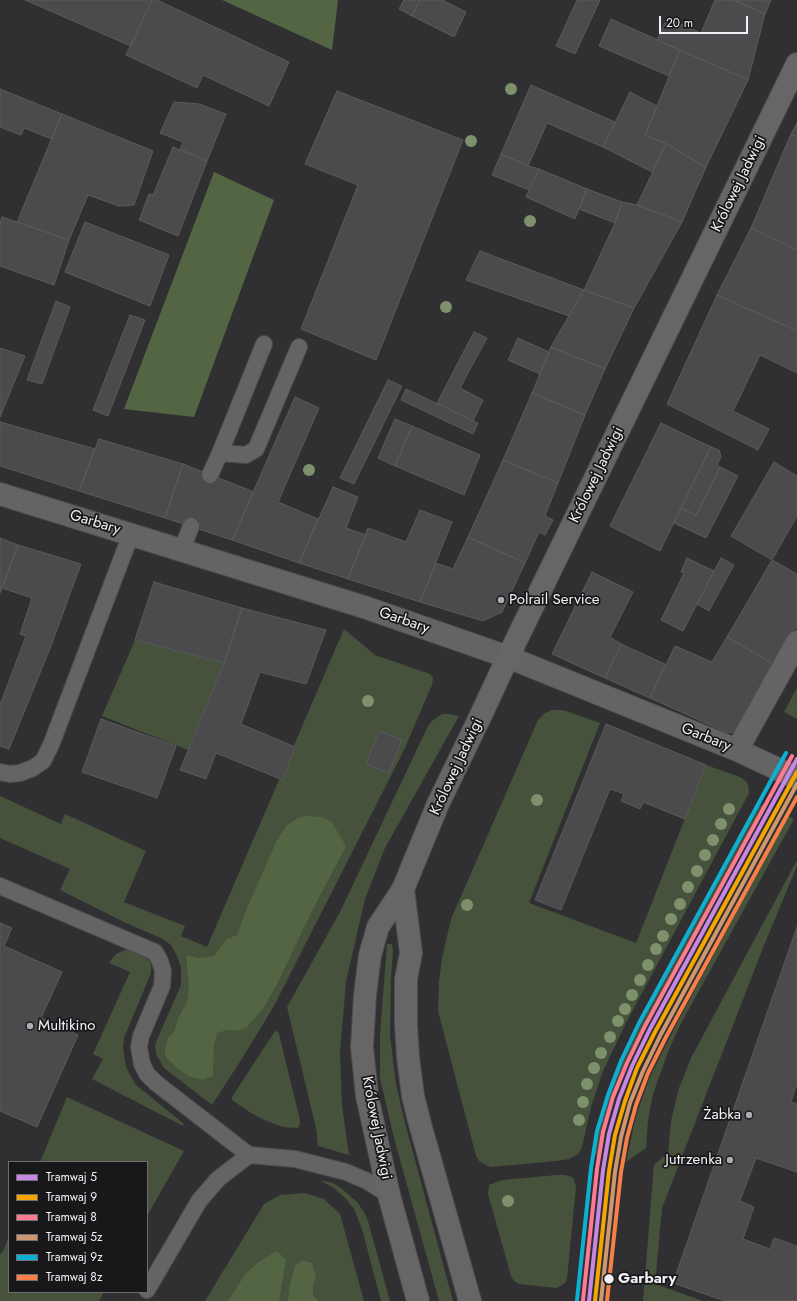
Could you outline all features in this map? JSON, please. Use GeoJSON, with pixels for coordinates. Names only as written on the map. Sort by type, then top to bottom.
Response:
{"type":"FeatureCollection","features":[{"type":"Feature","properties":{"kind":"street","name":"Królowej Jadwigi"},"geometry":{"type":"LineString","coordinates":[[418,1301],[389,1195],[367,1096],[362,1047],[365,995],[370,955],[378,927],[403,889],[438,804],[508,657],[797,64]]}},
{"type":"Feature","properties":{"kind":"street","name":"Garbary"},"geometry":{"type":"LineString","coordinates":[[0,494],[364,607],[508,657],[737,750],[797,778]]}},
{"type":"Feature","properties":{"kind":"street"},"geometry":{"type":"LineString","coordinates":[[737,750],[797,642]]}},
{"type":"Feature","properties":{"kind":"street","name":"Królowej Jadwigi"},"geometry":{"type":"LineString","coordinates":[[403,889],[411,953],[406,980],[406,1025],[413,1096],[470,1301]]}},
{"type":"Feature","properties":{"kind":"lane"},"geometry":{"type":"LineString","coordinates":[[210,475],[264,344]]}},
{"type":"Feature","properties":{"kind":"lane"},"geometry":{"type":"LineString","coordinates":[[220,453],[246,455],[256,450],[299,347]]}},
{"type":"Feature","properties":{"kind":"lane"},"geometry":{"type":"LineString","coordinates":[[182,550],[191,526]]}},
{"type":"Feature","properties":{"kind":"lane"},"geometry":{"type":"LineString","coordinates":[[0,772],[10,774],[20,773],[33,768],[43,761],[54,737],[131,534]]}},
{"type":"Feature","properties":{"kind":"lane"},"geometry":{"type":"LineString","coordinates":[[0,886],[155,952],[163,970],[162,986],[141,1036],[139,1047],[142,1064],[147,1074],[156,1083],[249,1155],[295,1159],[346,1172],[367,1181],[389,1195]]}},
{"type":"Feature","properties":{"kind":"lane"},"geometry":{"type":"LineString","coordinates":[[148,1288],[199,1201],[218,1179],[249,1155]]}},
{"type":"Feature","properties":{"kind":"green space"},"geometry":{"type":"Polygon","coordinates":[[[222,0],[338,0],[332,50],[222,0]]]}},
{"type":"Feature","properties":{"kind":"green space"},"geometry":{"type":"Polygon","coordinates":[[[214,172],[274,200],[194,417],[124,409],[214,172]]]}},
{"type":"Feature","properties":{"kind":"green space"},"geometry":{"type":"Polygon","coordinates":[[[344,629],[375,655],[430,674],[433,678],[432,685],[404,750],[274,1006],[212,1105],[164,1068],[156,1054],[156,1042],[181,985],[181,968],[171,945],[163,939],[124,922],[60,890],[70,869],[0,838],[0,796],[61,824],[65,814],[146,851],[124,902],[185,926],[181,936],[207,947],[344,629]]]}},
{"type":"Feature","properties":{"kind":"green space"},"geometry":{"type":"Polygon","coordinates":[[[135,640],[224,663],[188,750],[102,716],[135,640]]]}},
{"type":"Feature","properties":{"kind":"green space"},"geometry":{"type":"Polygon","coordinates":[[[797,688],[797,719],[784,712],[797,688]]]}},
{"type":"Feature","properties":{"kind":"green space"},"geometry":{"type":"Polygon","coordinates":[[[552,710],[563,710],[600,723],[529,903],[636,943],[706,765],[740,777],[748,784],[749,793],[626,1023],[603,1071],[591,1107],[582,1147],[578,1154],[569,1159],[557,1161],[490,1167],[479,1161],[476,1156],[438,1011],[442,958],[451,919],[538,720],[545,713],[552,710]]]}},
{"type":"Feature","properties":{"kind":"green space"},"geometry":{"type":"Polygon","coordinates":[[[442,714],[459,716],[385,848],[365,899],[346,982],[340,1052],[342,1105],[349,1155],[318,1146],[316,1128],[287,1007],[340,912],[428,726],[442,714]]]}},
{"type":"Feature","properties":{"kind":"green space"},"geometry":{"type":"Polygon","coordinates":[[[764,804],[631,1051],[610,1108],[600,1158],[593,1153],[598,1125],[621,1057],[753,811],[756,807],[764,804]]]}},
{"type":"Feature","properties":{"kind":"green space"},"geometry":{"type":"Polygon","coordinates":[[[788,816],[794,819],[680,1025],[668,1052],[653,1094],[648,1120],[646,1148],[626,1162],[636,1116],[649,1079],[676,1025],[788,816]]]}},
{"type":"Feature","properties":{"kind":"green space"},"geometry":{"type":"Polygon","coordinates":[[[300,817],[322,817],[331,821],[346,846],[263,1009],[246,1028],[236,1031],[227,1030],[217,1033],[214,1045],[213,1076],[203,1080],[188,1076],[165,1056],[165,1048],[168,1038],[174,1032],[178,1019],[187,1002],[189,986],[186,955],[199,958],[214,956],[227,939],[237,935],[247,908],[277,840],[287,825],[300,817]]]}},
{"type":"Feature","properties":{"kind":"green space"},"geometry":{"type":"Polygon","coordinates":[[[797,860],[797,866],[763,948],[662,1208],[655,1284],[703,1301],[643,1301],[654,1165],[668,1153],[671,1121],[679,1088],[691,1058],[797,860]]]}},
{"type":"Feature","properties":{"kind":"green space"},"geometry":{"type":"Polygon","coordinates":[[[387,944],[392,944],[393,951],[390,1036],[396,1084],[405,1123],[453,1301],[439,1301],[394,1138],[380,1078],[380,1034],[387,944]]]}},
{"type":"Feature","properties":{"kind":"green space"},"geometry":{"type":"Polygon","coordinates":[[[128,949],[146,955],[151,964],[151,973],[124,1038],[123,1048],[126,1067],[135,1084],[184,1124],[183,1126],[92,1079],[103,1059],[93,1054],[130,972],[109,963],[116,954],[128,949]]]}},
{"type":"Feature","properties":{"kind":"green space"},"geometry":{"type":"Polygon","coordinates":[[[275,1031],[279,1034],[300,1120],[298,1128],[283,1127],[264,1120],[232,1100],[232,1097],[275,1031]]]}},
{"type":"Feature","properties":{"kind":"green space"},"geometry":{"type":"Polygon","coordinates":[[[67,1097],[184,1151],[148,1214],[148,1161],[40,1161],[67,1097]]]}},
{"type":"Feature","properties":{"kind":"green space"},"geometry":{"type":"Polygon","coordinates":[[[557,1175],[572,1177],[576,1187],[567,1279],[565,1283],[557,1288],[519,1284],[514,1281],[511,1276],[488,1194],[489,1185],[502,1180],[557,1175]]]}},
{"type":"Feature","properties":{"kind":"green space"},"geometry":{"type":"Polygon","coordinates":[[[320,1180],[333,1183],[341,1188],[357,1202],[364,1212],[368,1221],[390,1301],[381,1301],[362,1229],[354,1209],[335,1189],[320,1180]]]}},
{"type":"Feature","properties":{"kind":"green space"},"geometry":{"type":"Polygon","coordinates":[[[304,1193],[324,1199],[340,1214],[364,1301],[205,1301],[264,1204],[280,1195],[304,1193]]]}},
{"type":"Feature","properties":{"kind":"green space"},"geometry":{"type":"Polygon","coordinates":[[[8,1239],[8,1293],[103,1293],[99,1301],[0,1301],[0,1253],[2,1253],[8,1239]]]}},
{"type":"Feature","properties":{"kind":"green space"},"geometry":{"type":"Polygon","coordinates":[[[277,1251],[286,1260],[279,1301],[226,1301],[230,1298],[246,1273],[260,1261],[277,1251]]]}},
{"type":"Feature","properties":{"kind":"green space"},"geometry":{"type":"Polygon","coordinates":[[[302,1260],[312,1263],[316,1278],[313,1283],[313,1296],[319,1301],[288,1301],[290,1284],[295,1266],[302,1260]]]}},
{"type":"Feature","properties":{"kind":"building"},"geometry":{"type":"Polygon","coordinates":[[[25,0],[152,0],[131,46],[25,0]]]}},
{"type":"Feature","properties":{"kind":"building"},"geometry":{"type":"Polygon","coordinates":[[[152,0],[157,0],[289,62],[269,106],[203,75],[197,88],[126,55],[152,0]]]}},
{"type":"Feature","properties":{"kind":"building"},"geometry":{"type":"Polygon","coordinates":[[[404,0],[420,0],[412,16],[399,9],[404,0]]]}},
{"type":"Feature","properties":{"kind":"building"},"geometry":{"type":"Polygon","coordinates":[[[420,0],[445,0],[444,1],[466,12],[454,37],[412,16],[420,0]]]}},
{"type":"Feature","properties":{"kind":"building"},"geometry":{"type":"Polygon","coordinates":[[[577,0],[600,0],[575,54],[556,46],[577,0]]]}},
{"type":"Feature","properties":{"kind":"building"},"geometry":{"type":"Polygon","coordinates":[[[715,0],[734,0],[765,14],[748,80],[657,40],[667,18],[701,33],[715,0]]]}},
{"type":"Feature","properties":{"kind":"building"},"geometry":{"type":"Polygon","coordinates":[[[734,0],[771,0],[765,14],[734,0]]]}},
{"type":"Feature","properties":{"kind":"building"},"geometry":{"type":"Polygon","coordinates":[[[611,19],[680,50],[669,76],[599,46],[611,19]]]}},
{"type":"Feature","properties":{"kind":"building"},"geometry":{"type":"Polygon","coordinates":[[[680,50],[748,80],[706,167],[666,144],[645,135],[680,50]]]}},
{"type":"Feature","properties":{"kind":"building"},"geometry":{"type":"Polygon","coordinates":[[[531,85],[615,122],[603,147],[547,123],[528,166],[501,154],[531,85]]]}},
{"type":"Feature","properties":{"kind":"building"},"geometry":{"type":"Polygon","coordinates":[[[0,89],[62,114],[52,139],[24,128],[21,135],[0,127],[0,89]]]}},
{"type":"Feature","properties":{"kind":"building"},"geometry":{"type":"Polygon","coordinates":[[[337,91],[463,140],[376,360],[301,329],[358,185],[305,164],[337,91]]]}},
{"type":"Feature","properties":{"kind":"building"},"geometry":{"type":"Polygon","coordinates":[[[630,92],[657,106],[645,135],[666,144],[652,172],[603,147],[630,92]]]}},
{"type":"Feature","properties":{"kind":"building"},"geometry":{"type":"Polygon","coordinates":[[[174,102],[199,104],[226,114],[207,161],[180,149],[183,142],[160,133],[174,102]]]}},
{"type":"Feature","properties":{"kind":"building"},"geometry":{"type":"Polygon","coordinates":[[[62,114],[153,151],[134,205],[119,206],[88,195],[69,240],[17,222],[62,114]]]}},
{"type":"Feature","properties":{"kind":"building"},"geometry":{"type":"Polygon","coordinates":[[[797,123],[797,137],[791,134],[797,123]]]}},
{"type":"Feature","properties":{"kind":"building"},"geometry":{"type":"Polygon","coordinates":[[[791,134],[797,137],[797,250],[751,228],[791,134]]]}},
{"type":"Feature","properties":{"kind":"building"},"geometry":{"type":"Polygon","coordinates":[[[666,144],[706,167],[682,222],[637,205],[666,144]]]}},
{"type":"Feature","properties":{"kind":"building"},"geometry":{"type":"Polygon","coordinates":[[[173,147],[207,161],[178,236],[139,220],[149,194],[153,195],[173,147]]]}},
{"type":"Feature","properties":{"kind":"building"},"geometry":{"type":"Polygon","coordinates":[[[501,154],[528,166],[539,169],[529,190],[492,175],[501,154]]]}},
{"type":"Feature","properties":{"kind":"building"},"geometry":{"type":"Polygon","coordinates":[[[539,169],[587,189],[575,219],[526,197],[539,169]]]}},
{"type":"Feature","properties":{"kind":"building"},"geometry":{"type":"Polygon","coordinates":[[[587,189],[622,202],[615,223],[579,209],[587,189]]]}},
{"type":"Feature","properties":{"kind":"building"},"geometry":{"type":"Polygon","coordinates":[[[622,202],[637,205],[682,222],[634,308],[584,290],[615,223],[622,202]]]}},
{"type":"Feature","properties":{"kind":"building"},"geometry":{"type":"Polygon","coordinates":[[[2,217],[69,240],[54,285],[0,266],[0,222],[2,217]]]}},
{"type":"Feature","properties":{"kind":"building"},"geometry":{"type":"Polygon","coordinates":[[[85,222],[169,255],[150,306],[65,272],[85,222]]]}},
{"type":"Feature","properties":{"kind":"building"},"geometry":{"type":"Polygon","coordinates":[[[751,228],[797,250],[797,331],[717,295],[751,228]]]}},
{"type":"Feature","properties":{"kind":"building"},"geometry":{"type":"Polygon","coordinates":[[[480,251],[584,290],[569,316],[466,280],[480,251]]]}},
{"type":"Feature","properties":{"kind":"building"},"geometry":{"type":"Polygon","coordinates":[[[584,290],[634,308],[605,369],[551,347],[584,290]]]}},
{"type":"Feature","properties":{"kind":"building"},"geometry":{"type":"Polygon","coordinates":[[[717,295],[797,331],[797,373],[760,355],[733,411],[769,429],[758,450],[667,404],[717,295]]]}},
{"type":"Feature","properties":{"kind":"building"},"geometry":{"type":"Polygon","coordinates":[[[56,301],[70,307],[42,384],[27,380],[56,301]]]}},
{"type":"Feature","properties":{"kind":"building"},"geometry":{"type":"Polygon","coordinates":[[[130,315],[145,320],[108,416],[93,410],[130,315]]]}},
{"type":"Feature","properties":{"kind":"building"},"geometry":{"type":"Polygon","coordinates":[[[474,332],[487,338],[460,388],[483,400],[473,421],[437,403],[474,332]]]}},
{"type":"Feature","properties":{"kind":"building"},"geometry":{"type":"Polygon","coordinates":[[[518,338],[549,352],[540,374],[508,360],[518,338]]]}},
{"type":"Feature","properties":{"kind":"building"},"geometry":{"type":"Polygon","coordinates":[[[551,347],[605,369],[585,415],[532,393],[551,347]]]}},
{"type":"Feature","properties":{"kind":"building"},"geometry":{"type":"Polygon","coordinates":[[[0,348],[25,356],[0,417],[0,348]]]}},
{"type":"Feature","properties":{"kind":"building"},"geometry":{"type":"Polygon","coordinates":[[[388,380],[402,386],[354,484],[340,478],[388,380]]]}},
{"type":"Feature","properties":{"kind":"building"},"geometry":{"type":"Polygon","coordinates":[[[406,389],[478,423],[473,434],[401,400],[406,389]]]}},
{"type":"Feature","properties":{"kind":"building"},"geometry":{"type":"Polygon","coordinates":[[[532,393],[585,415],[558,483],[503,460],[532,393]]]}},
{"type":"Feature","properties":{"kind":"building"},"geometry":{"type":"Polygon","coordinates":[[[295,397],[319,408],[278,502],[318,519],[299,563],[232,540],[295,397]]]}},
{"type":"Feature","properties":{"kind":"building"},"geometry":{"type":"Polygon","coordinates":[[[395,419],[412,426],[395,466],[378,458],[395,419]]]}},
{"type":"Feature","properties":{"kind":"building"},"geometry":{"type":"Polygon","coordinates":[[[0,422],[95,449],[79,491],[0,466],[0,422]]]}},
{"type":"Feature","properties":{"kind":"building"},"geometry":{"type":"Polygon","coordinates":[[[661,423],[711,447],[660,551],[610,526],[661,423]]]}},
{"type":"Feature","properties":{"kind":"building"},"geometry":{"type":"Polygon","coordinates":[[[412,426],[480,455],[464,495],[395,466],[412,426]]]}},
{"type":"Feature","properties":{"kind":"building"},"geometry":{"type":"Polygon","coordinates":[[[99,439],[183,464],[165,518],[79,491],[99,439]]]}},
{"type":"Feature","properties":{"kind":"building"},"geometry":{"type":"Polygon","coordinates":[[[711,447],[719,450],[721,457],[717,465],[720,467],[696,515],[681,508],[711,447]]]}},
{"type":"Feature","properties":{"kind":"building"},"geometry":{"type":"Polygon","coordinates":[[[503,460],[558,483],[545,516],[553,520],[545,535],[539,532],[525,563],[468,537],[503,460]]]}},
{"type":"Feature","properties":{"kind":"building"},"geometry":{"type":"Polygon","coordinates":[[[774,462],[797,476],[797,516],[772,560],[731,536],[774,462]]]}},
{"type":"Feature","properties":{"kind":"building"},"geometry":{"type":"Polygon","coordinates":[[[183,464],[254,492],[232,540],[165,518],[183,464]]]}},
{"type":"Feature","properties":{"kind":"building"},"geometry":{"type":"Polygon","coordinates":[[[720,467],[738,476],[706,538],[674,523],[681,508],[696,515],[720,467]]]}},
{"type":"Feature","properties":{"kind":"building"},"geometry":{"type":"Polygon","coordinates":[[[333,487],[358,497],[346,528],[366,535],[348,579],[299,563],[333,487]]]}},
{"type":"Feature","properties":{"kind":"building"},"geometry":{"type":"Polygon","coordinates":[[[420,510],[452,522],[420,602],[348,579],[368,528],[406,542],[420,510]]]}},
{"type":"Feature","properties":{"kind":"building"},"geometry":{"type":"Polygon","coordinates":[[[468,537],[525,563],[502,612],[483,621],[420,602],[436,563],[453,569],[468,537]]]}},
{"type":"Feature","properties":{"kind":"building"},"geometry":{"type":"Polygon","coordinates":[[[0,538],[18,545],[0,593],[0,538]]]}},
{"type":"Feature","properties":{"kind":"building"},"geometry":{"type":"Polygon","coordinates":[[[18,545],[81,564],[51,646],[9,749],[0,746],[0,705],[26,636],[20,634],[32,598],[2,588],[18,545]]]}},
{"type":"Feature","properties":{"kind":"building"},"geometry":{"type":"Polygon","coordinates":[[[687,558],[714,571],[683,631],[661,620],[684,573],[681,572],[687,558]]]}},
{"type":"Feature","properties":{"kind":"building"},"geometry":{"type":"Polygon","coordinates":[[[721,558],[734,565],[709,611],[697,604],[721,558]]]}},
{"type":"Feature","properties":{"kind":"building"},"geometry":{"type":"Polygon","coordinates":[[[772,560],[797,574],[797,627],[775,665],[727,637],[772,560]]]}},
{"type":"Feature","properties":{"kind":"building"},"geometry":{"type":"Polygon","coordinates":[[[592,572],[633,592],[610,637],[621,644],[605,678],[552,654],[592,572]]]}},
{"type":"Feature","properties":{"kind":"building"},"geometry":{"type":"Polygon","coordinates":[[[154,582],[242,608],[224,663],[135,640],[154,582]]]}},
{"type":"Feature","properties":{"kind":"building"},"geometry":{"type":"Polygon","coordinates":[[[242,608],[326,630],[306,684],[260,672],[241,724],[295,747],[283,780],[216,753],[206,779],[180,770],[224,663],[242,608]]]}},
{"type":"Feature","properties":{"kind":"building"},"geometry":{"type":"Polygon","coordinates":[[[727,637],[775,665],[743,730],[728,733],[650,698],[675,646],[712,662],[727,637]]]}},
{"type":"Feature","properties":{"kind":"building"},"geometry":{"type":"Polygon","coordinates":[[[621,644],[665,664],[650,698],[605,678],[621,644]]]}},
{"type":"Feature","properties":{"kind":"building"},"geometry":{"type":"Polygon","coordinates":[[[101,719],[176,746],[157,798],[82,772],[101,719]]]}},
{"type":"Feature","properties":{"kind":"building"},"geometry":{"type":"Polygon","coordinates":[[[606,724],[706,765],[685,819],[643,802],[640,809],[621,801],[624,794],[610,789],[561,910],[535,900],[606,724]]]}},
{"type":"Feature","properties":{"kind":"building"},"geometry":{"type":"Polygon","coordinates":[[[379,731],[402,740],[389,773],[366,764],[379,731]]]}},
{"type":"Feature","properties":{"kind":"building","name":"Multikino"},"geometry":{"type":"Polygon","coordinates":[[[0,923],[12,928],[4,946],[62,972],[41,1018],[78,1035],[37,1127],[0,1111],[0,923]]]}},
{"type":"Feature","properties":{"kind":"building"},"geometry":{"type":"Polygon","coordinates":[[[797,927],[797,1083],[791,1102],[797,1104],[797,1172],[756,1158],[740,1201],[754,1207],[743,1239],[770,1249],[774,1238],[797,1246],[797,1301],[725,1301],[673,1283],[797,927]]]}},
{"type":"Feature","properties":{"kind":"tram line","name":"9z"},"geometry":{"type":"LineString","coordinates":[[577,1300],[591,1168],[597,1131],[608,1095],[621,1061],[639,1023],[786,753]]}},
{"type":"Feature","properties":{"kind":"tram line","name":"8"},"geometry":{"type":"LineString","coordinates":[[583,1300],[597,1169],[603,1132],[613,1097],[627,1063],[645,1026],[792,756]]}},
{"type":"Feature","properties":{"kind":"tram line","name":"5"},"geometry":{"type":"LineString","coordinates":[[589,1301],[603,1170],[609,1134],[619,1099],[632,1066],[650,1029],[797,759]]}},
{"type":"Feature","properties":{"kind":"tram line","name":"9"},"geometry":{"type":"LineString","coordinates":[[595,1301],[609,1171],[615,1135],[637,1068],[655,1032],[797,772]]}},
{"type":"Feature","properties":{"kind":"tram line","name":"5z"},"geometry":{"type":"LineString","coordinates":[[601,1301],[615,1172],[621,1137],[630,1103],[643,1071],[661,1034],[797,784]]}},
{"type":"Feature","properties":{"kind":"tram line","name":"8z"},"geometry":{"type":"LineString","coordinates":[[607,1301],[621,1172],[627,1138],[636,1105],[648,1073],[666,1037],[797,797]]}},
{"type":"Feature","properties":{"kind":"place","name":"Polrail Service"},"geometry":{"type":"Point","coordinates":[501,600]}},
{"type":"Feature","properties":{"kind":"place","name":"Multikino"},"geometry":{"type":"Point","coordinates":[30,1026]}},
{"type":"Feature","properties":{"kind":"place","name":"Żabka"},"geometry":{"type":"Point","coordinates":[749,1115]}},
{"type":"Feature","properties":{"kind":"place","name":"Jutrzenka"},"geometry":{"type":"Point","coordinates":[730,1160]}},
{"type":"Feature","properties":{"kind":"place","name":"Garbary"},"geometry":{"type":"Point","coordinates":[609,1279]}}]}
